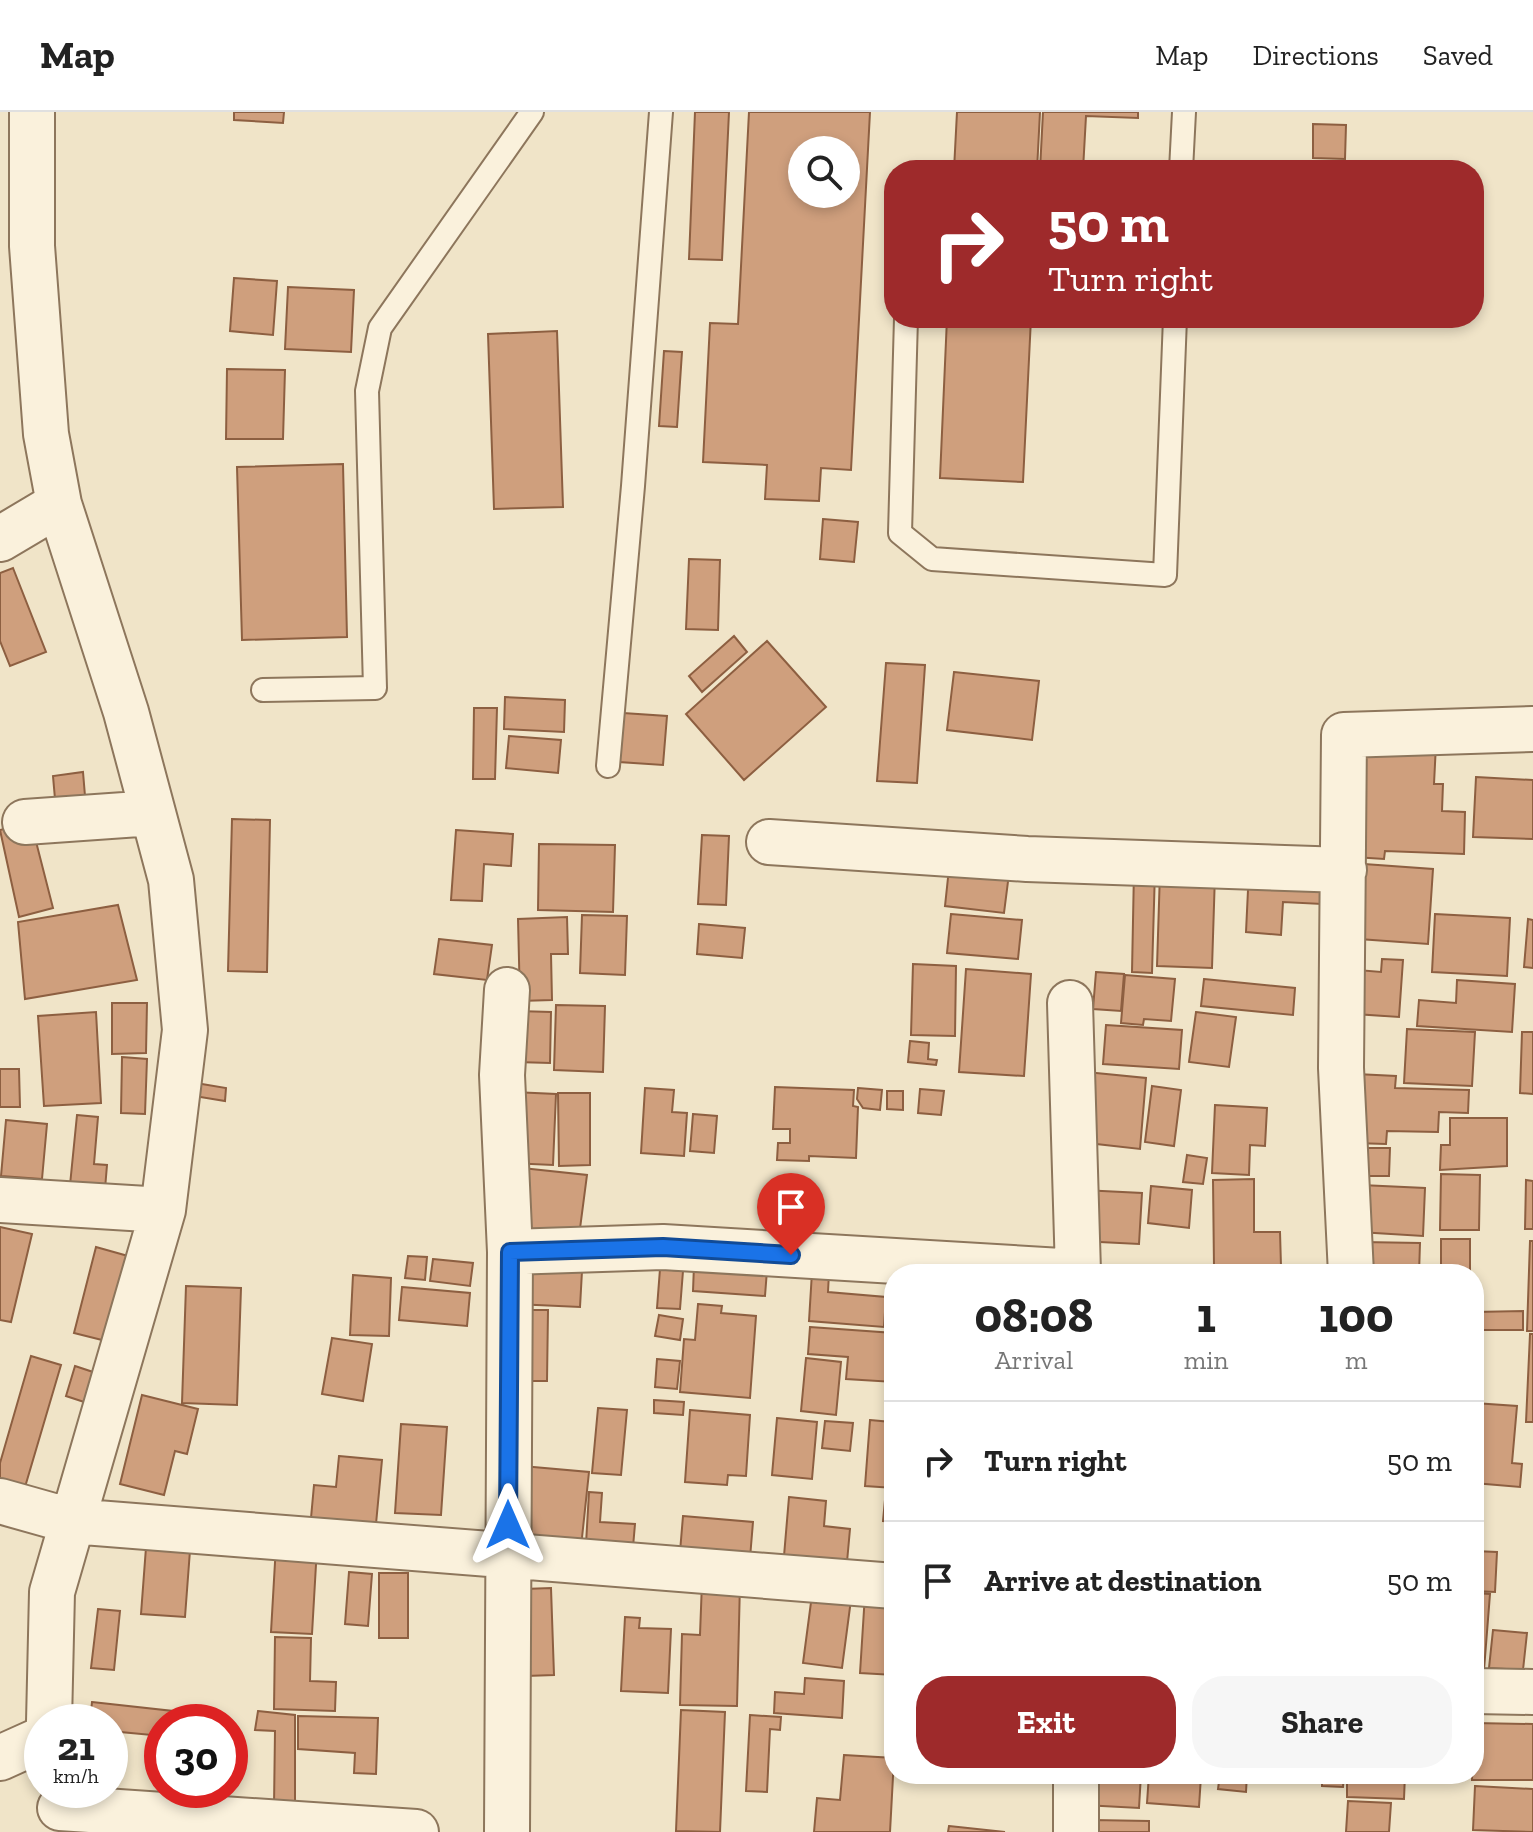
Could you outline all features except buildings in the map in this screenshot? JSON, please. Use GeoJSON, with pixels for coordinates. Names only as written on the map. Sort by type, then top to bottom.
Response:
{"type":"FeatureCollection","features":[{"type":"Feature","properties":{"kind":"street"},"geometry":{"type":"LineString","coordinates":[[32,112],[32,246],[46,434],[59,504],[126,712],[171,880],[185,1030],[163,1210],[52,1592],[49,1704]]}},
{"type":"Feature","properties":{"kind":"street"},"geometry":{"type":"LineString","coordinates":[[0,539],[59,504]]}},
{"type":"Feature","properties":{"kind":"street"},"geometry":{"type":"LineString","coordinates":[[1351,1264],[1341,1068],[1344,735],[1533,729]]}},
{"type":"Feature","properties":{"kind":"street"},"geometry":{"type":"LineString","coordinates":[[25,822],[153,813]]}},
{"type":"Feature","properties":{"kind":"street"},"geometry":{"type":"LineString","coordinates":[[769,842],[1027,859],[1344,870]]}},
{"type":"Feature","properties":{"kind":"street"},"geometry":{"type":"LineString","coordinates":[[507,990],[502,1075],[510,1252],[507,1832]]}},
{"type":"Feature","properties":{"kind":"street"},"geometry":{"type":"LineString","coordinates":[[1070,1003],[1088,1264]]}},
{"type":"Feature","properties":{"kind":"street"},"geometry":{"type":"LineString","coordinates":[[0,1200],[163,1210]]}},
{"type":"Feature","properties":{"kind":"street"},"geometry":{"type":"LineString","coordinates":[[510,1252],[663,1247],[942,1264]]}},
{"type":"Feature","properties":{"kind":"street"},"geometry":{"type":"LineString","coordinates":[[0,1501],[71,1521],[884,1585]]}},
{"type":"Feature","properties":{"kind":"street"},"geometry":{"type":"LineString","coordinates":[[1484,1691],[1533,1692]]}},
{"type":"Feature","properties":{"kind":"street"},"geometry":{"type":"LineString","coordinates":[[0,1758],[24,1747]]}},
{"type":"Feature","properties":{"kind":"street"},"geometry":{"type":"LineString","coordinates":[[1076,1784],[1076,1832]]}},
{"type":"Feature","properties":{"kind":"street"},"geometry":{"type":"LineString","coordinates":[[61,1810],[416,1832]]}},
{"type":"Feature","properties":{"kind":"lane"},"geometry":{"type":"LineString","coordinates":[[263,690],[375,688],[367,391],[380,328],[532,112]]}},
{"type":"Feature","properties":{"kind":"lane"},"geometry":{"type":"LineString","coordinates":[[608,766],[661,112]]}},
{"type":"Feature","properties":{"kind":"lane"},"geometry":{"type":"LineString","coordinates":[[1182,160],[1184,112]]}},
{"type":"Feature","properties":{"kind":"lane"},"geometry":{"type":"LineString","coordinates":[[906,328],[900,533],[932,559],[1165,575],[1175,328]]}},
{"type":"Feature","properties":{"kind":"route"},"geometry":{"type":"LineString","coordinates":[[508,1525],[510,1252],[663,1247],[791,1255]]}}]}
